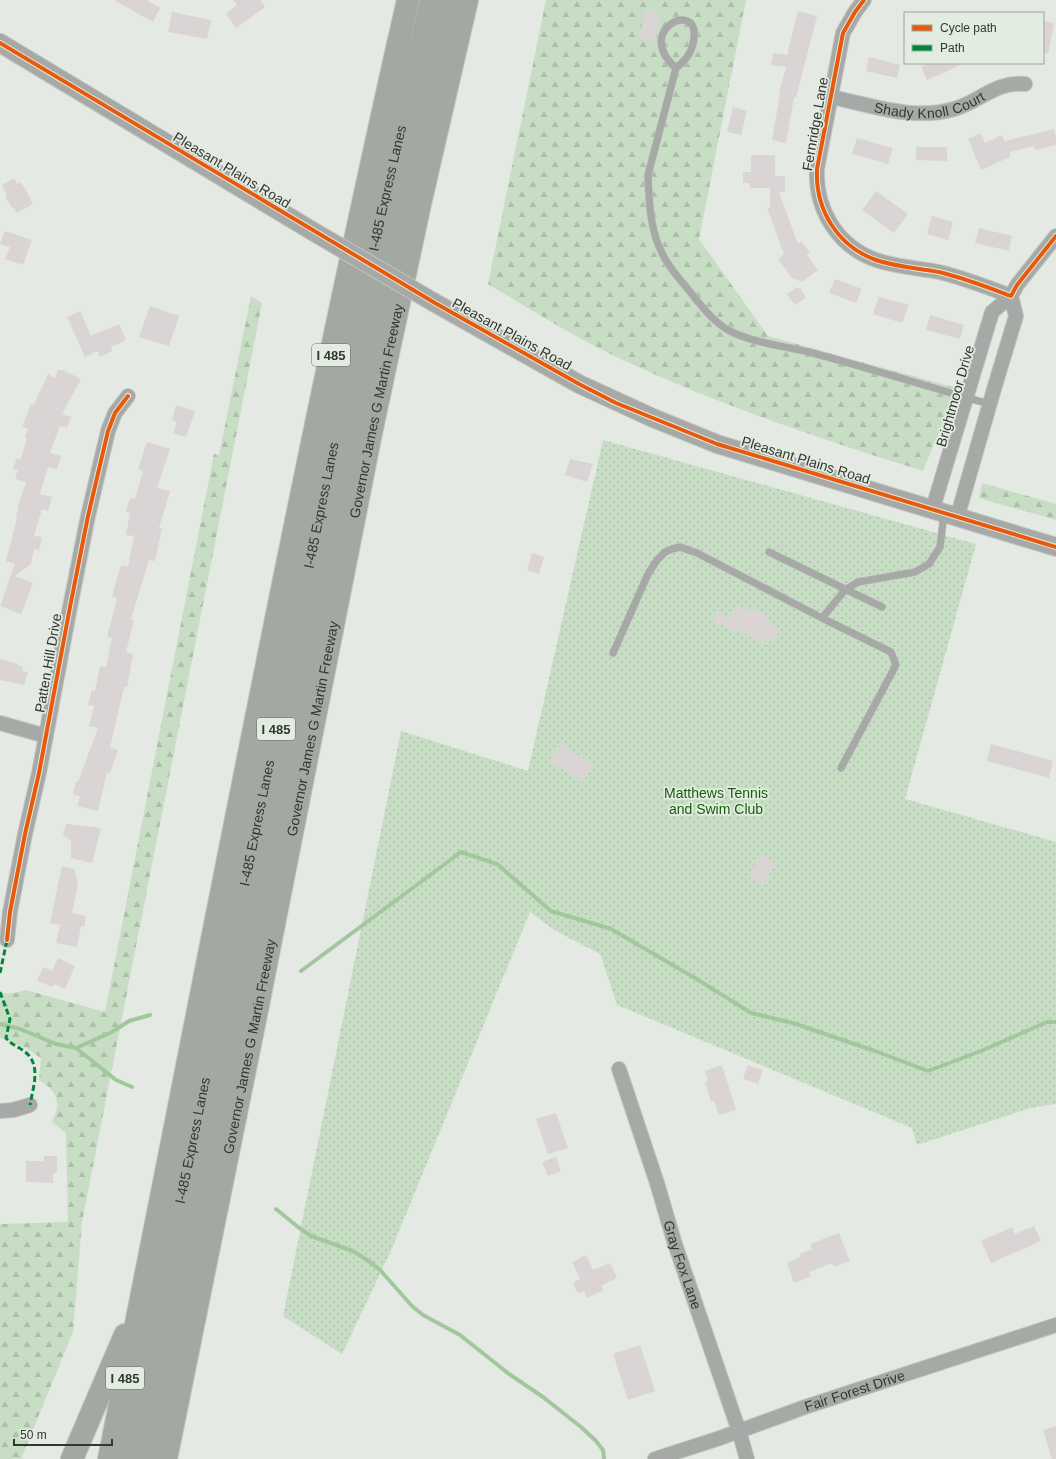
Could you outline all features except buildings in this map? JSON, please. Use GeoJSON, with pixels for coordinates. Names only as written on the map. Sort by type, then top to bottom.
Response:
{"type":"FeatureCollection","features":[{"type":"Feature","properties":{"kind":"highway","name":"I 485"},"geometry":{"type":"LineString","coordinates":[[109,1459],[302,494],[370,169],[408,0]]}},
{"type":"Feature","properties":{"kind":"highway","name":"I-485 Express Lanes"},"geometry":{"type":"LineString","coordinates":[[128,1459],[204,1076],[383,204],[431,0]]}},
{"type":"Feature","properties":{"kind":"highway","name":"I-485 Express Lanes"},"geometry":{"type":"LineString","coordinates":[[148,1459],[382,289],[448,0]]}},
{"type":"Feature","properties":{"kind":"highway","name":"Governor James G Martin Freeway"},"geometry":{"type":"LineString","coordinates":[[166,1459],[257,1013],[370,438],[420,204],[467,0]]}},
{"type":"Feature","properties":{"kind":"highway"},"geometry":{"type":"LineString","coordinates":[[365,376],[420,204]]}},
{"type":"Feature","properties":{"kind":"highway"},"geometry":{"type":"LineString","coordinates":[[250,855],[258,710]]}},
{"type":"Feature","properties":{"kind":"highway"},"geometry":{"type":"LineString","coordinates":[[72,1459],[142,1297]]}},
{"type":"Feature","properties":{"kind":"street","name":"Fernridge Lane"},"geometry":{"type":"LineString","coordinates":[[864,0],[843,33],[817,169],[816,182],[818,193],[829,221],[838,234],[858,252],[876,260],[895,265],[939,272],[970,281],[1011,296]]}},
{"type":"Feature","properties":{"kind":"street","name":"Pleasant Plains Road"},"geometry":{"type":"LineString","coordinates":[[0,44],[314,232],[435,303],[579,384],[653,418],[717,444],[1056,547]]}},
{"type":"Feature","properties":{"kind":"street","name":"Shady Knoll Court"},"geometry":{"type":"LineString","coordinates":[[831,97],[905,113],[930,114],[955,109],[1008,85],[1025,84]]}},
{"type":"Feature","properties":{"kind":"street","name":"Brightmoor Drive"},"geometry":{"type":"LineString","coordinates":[[945,514],[967,397],[992,312],[1011,296],[1017,285],[1056,236]]}},
{"type":"Feature","properties":{"kind":"street"},"geometry":{"type":"LineString","coordinates":[[945,514],[990,404],[1016,316],[1011,296]]}},
{"type":"Feature","properties":{"kind":"street","name":"Patten Hill Drive"},"geometry":{"type":"LineString","coordinates":[[7,940],[11,905],[46,736],[70,607],[108,431],[115,413],[128,396]]}},
{"type":"Feature","properties":{"kind":"street"},"geometry":{"type":"LineString","coordinates":[[0,723],[46,736]]}},
{"type":"Feature","properties":{"kind":"street","name":"Gray Fox Lane"},"geometry":{"type":"LineString","coordinates":[[620,1069],[674,1241],[739,1431],[747,1459]]}},
{"type":"Feature","properties":{"kind":"street"},"geometry":{"type":"LineString","coordinates":[[0,1112],[30,1105]]}},
{"type":"Feature","properties":{"kind":"street","name":"Fair Forest Drive"},"geometry":{"type":"LineString","coordinates":[[655,1459],[805,1407],[1056,1325]]}},
{"type":"Feature","properties":{"kind":"lane"},"geometry":{"type":"LineString","coordinates":[[676,68],[669,62],[664,53],[661,40],[669,23],[677,19],[684,18],[691,23],[695,30],[693,46],[685,61],[676,68],[648,175],[650,215],[657,240],[664,257],[702,307],[714,320],[728,330],[748,338],[808,352],[990,404]]}},
{"type":"Feature","properties":{"kind":"lane"},"geometry":{"type":"LineString","coordinates":[[822,618],[845,590],[858,582],[915,572],[929,564],[940,547],[945,514]]}},
{"type":"Feature","properties":{"kind":"lane"},"geometry":{"type":"LineString","coordinates":[[613,653],[648,574],[657,560],[665,552],[672,548],[680,547],[697,553],[891,652],[896,665],[841,768]]}},
{"type":"Feature","properties":{"kind":"lane"},"geometry":{"type":"LineString","coordinates":[[769,552],[882,607]]}},
{"type":"Feature","properties":{"kind":"green space"},"geometry":{"type":"Polygon","coordinates":[[[546,0],[746,0],[699,239],[768,336],[957,388],[923,471],[850,448],[742,410],[636,366],[598,348],[560,327],[488,284],[546,0]]]}},
{"type":"Feature","properties":{"kind":"green space"},"geometry":{"type":"Polygon","coordinates":[[[251,296],[262,303],[82,1222],[73,1332],[21,1459],[0,1459],[0,1224],[68,1222],[66,1133],[52,1122],[57,1109],[57,1100],[50,1088],[39,1080],[41,1058],[26,1048],[0,1038],[0,993],[14,993],[26,990],[105,1012],[214,454],[219,455],[251,296]]]}},
{"type":"Feature","properties":{"kind":"green space","name":"Matthews Tennis and Swim Club"},"geometry":{"type":"Polygon","coordinates":[[[603,440],[976,544],[905,799],[1056,842],[1056,1104],[1030,1108],[917,1145],[912,1128],[617,1005],[600,954],[554,930],[530,912],[390,1253],[342,1354],[283,1316],[401,731],[528,771],[603,440]]]}},
{"type":"Feature","properties":{"kind":"green space"},"geometry":{"type":"Polygon","coordinates":[[[982,483],[1056,504],[1056,520],[979,498],[982,483]]]}},
{"type":"Feature","properties":{"kind":"waterway"},"geometry":{"type":"LineString","coordinates":[[301,971],[461,852],[497,864],[551,911],[611,929],[695,978],[751,1013],[793,1023],[928,1071],[981,1051],[1047,1022],[1056,1022]]}},
{"type":"Feature","properties":{"kind":"waterway"},"geometry":{"type":"LineString","coordinates":[[76,1048],[112,1032],[129,1021],[150,1015]]}},
{"type":"Feature","properties":{"kind":"waterway"},"geometry":{"type":"LineString","coordinates":[[0,1024],[20,1029],[56,1044],[76,1048],[116,1080],[132,1087]]}},
{"type":"Feature","properties":{"kind":"waterway"},"geometry":{"type":"LineString","coordinates":[[276,1209],[311,1236],[353,1251],[370,1262],[380,1270],[412,1306],[423,1315],[460,1335],[509,1374],[543,1397],[581,1427],[603,1450],[604,1459]]}},
{"type":"Feature","properties":{"kind":"marked path"},"geometry":{"type":"LineString","coordinates":[[0,973],[7,940]]}},
{"type":"Feature","properties":{"kind":"marked path"},"geometry":{"type":"LineString","coordinates":[[0,992],[10,1019],[6,1038],[30,1056],[35,1069],[30,1105]]}},
{"type":"Feature","properties":{"kind":"cycle path"},"geometry":{"type":"LineString","coordinates":[[864,0],[843,33],[817,169],[817,184],[820,198],[831,224],[840,236],[850,246],[862,254],[876,260],[948,274],[1011,296],[1017,285],[1056,236]]}},
{"type":"Feature","properties":{"kind":"cycle path"},"geometry":{"type":"LineString","coordinates":[[0,43],[435,303],[579,384],[616,403],[717,444],[1056,547]]}},
{"type":"Feature","properties":{"kind":"cycle path"},"geometry":{"type":"LineString","coordinates":[[7,940],[10,912],[25,834],[39,773],[88,516],[108,431],[115,413],[128,396]]}}]}
